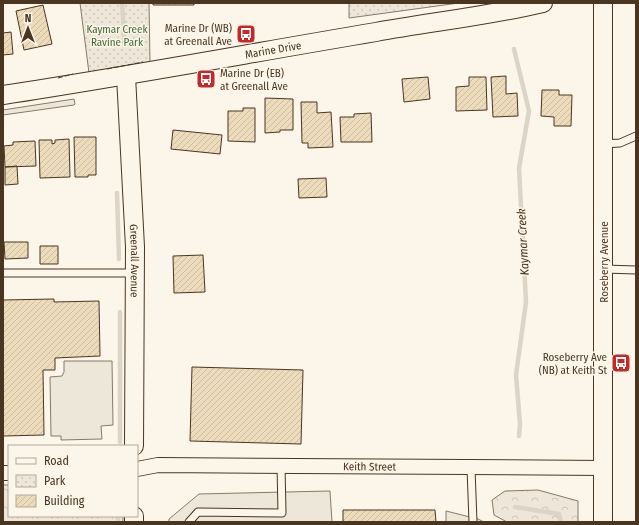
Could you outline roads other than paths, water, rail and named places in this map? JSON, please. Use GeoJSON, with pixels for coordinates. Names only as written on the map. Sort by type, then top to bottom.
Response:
{"type":"FeatureCollection","features":[{"type":"Feature","properties":{"kind":"street","name":"Marine Drive"},"geometry":{"type":"LineString","coordinates":[[3,95],[126,76],[376,32],[483,15],[543,3]]}},
{"type":"Feature","properties":{"kind":"street","name":"Roseberry Avenue"},"geometry":{"type":"LineString","coordinates":[[603,522],[604,3]]}},
{"type":"Feature","properties":{"kind":"street","name":"Greenall Avenue"},"geometry":{"type":"LineString","coordinates":[[126,76],[135,247],[134,445]]}},
{"type":"Feature","properties":{"kind":"street","name":"Keith Street"},"geometry":{"type":"LineString","coordinates":[[138,469],[158,465],[603,468]]}},
{"type":"Feature","properties":{"kind":"lane"},"geometry":{"type":"LineString","coordinates":[[603,144],[620,143],[636,136]]}},
{"type":"Feature","properties":{"kind":"lane"},"geometry":{"type":"LineString","coordinates":[[604,268],[636,270]]}},
{"type":"Feature","properties":{"kind":"lane"},"geometry":{"type":"LineString","coordinates":[[3,273],[135,274]]}},
{"type":"Feature","properties":{"kind":"lane"},"geometry":{"type":"LineString","coordinates":[[189,522],[198,512],[282,513],[281,465]]}},
{"type":"Feature","properties":{"kind":"lane"},"geometry":{"type":"LineString","coordinates":[[472,468],[473,522]]}},
{"type":"Feature","properties":{"kind":"waterway"},"geometry":{"type":"LineString","coordinates":[[122,3],[125,45]]}},
{"type":"Feature","properties":{"kind":"waterway","name":"Kaymar Creek"},"geometry":{"type":"LineString","coordinates":[[514,49],[529,111],[519,168],[526,302],[516,375],[520,424],[519,436]]}},
{"type":"Feature","properties":{"kind":"waterway"},"geometry":{"type":"LineString","coordinates":[[117,193],[119,259]]}},
{"type":"Feature","properties":{"kind":"waterway"},"geometry":{"type":"LineString","coordinates":[[120,312],[120,442]]}},
{"type":"Feature","properties":{"kind":"waterway","name":"Kaymar Creek"},"geometry":{"type":"LineString","coordinates":[[515,507],[559,514],[561,522]]}},
{"type":"Feature","properties":{"kind":"waterway"},"geometry":{"type":"LineString","coordinates":[[118,517],[118,522]]}},
{"type":"Feature","properties":{"kind":"place","name":"Marine Dr (WB) at Greenall Ave"},"geometry":{"type":"Point","coordinates":[246,34]}},
{"type":"Feature","properties":{"kind":"place","name":"Marine Dr (EB) at Greenall Ave"},"geometry":{"type":"Point","coordinates":[206,79]}},
{"type":"Feature","properties":{"kind":"place","name":"Roseberry Ave (NB) at Keith St"},"geometry":{"type":"Point","coordinates":[621,363]}},
{"type":"Feature","properties":{"kind":"park label","name":"Kaymar Creek Ravine Park"},"geometry":{"type":"Point","coordinates":[117,35]}}]}
